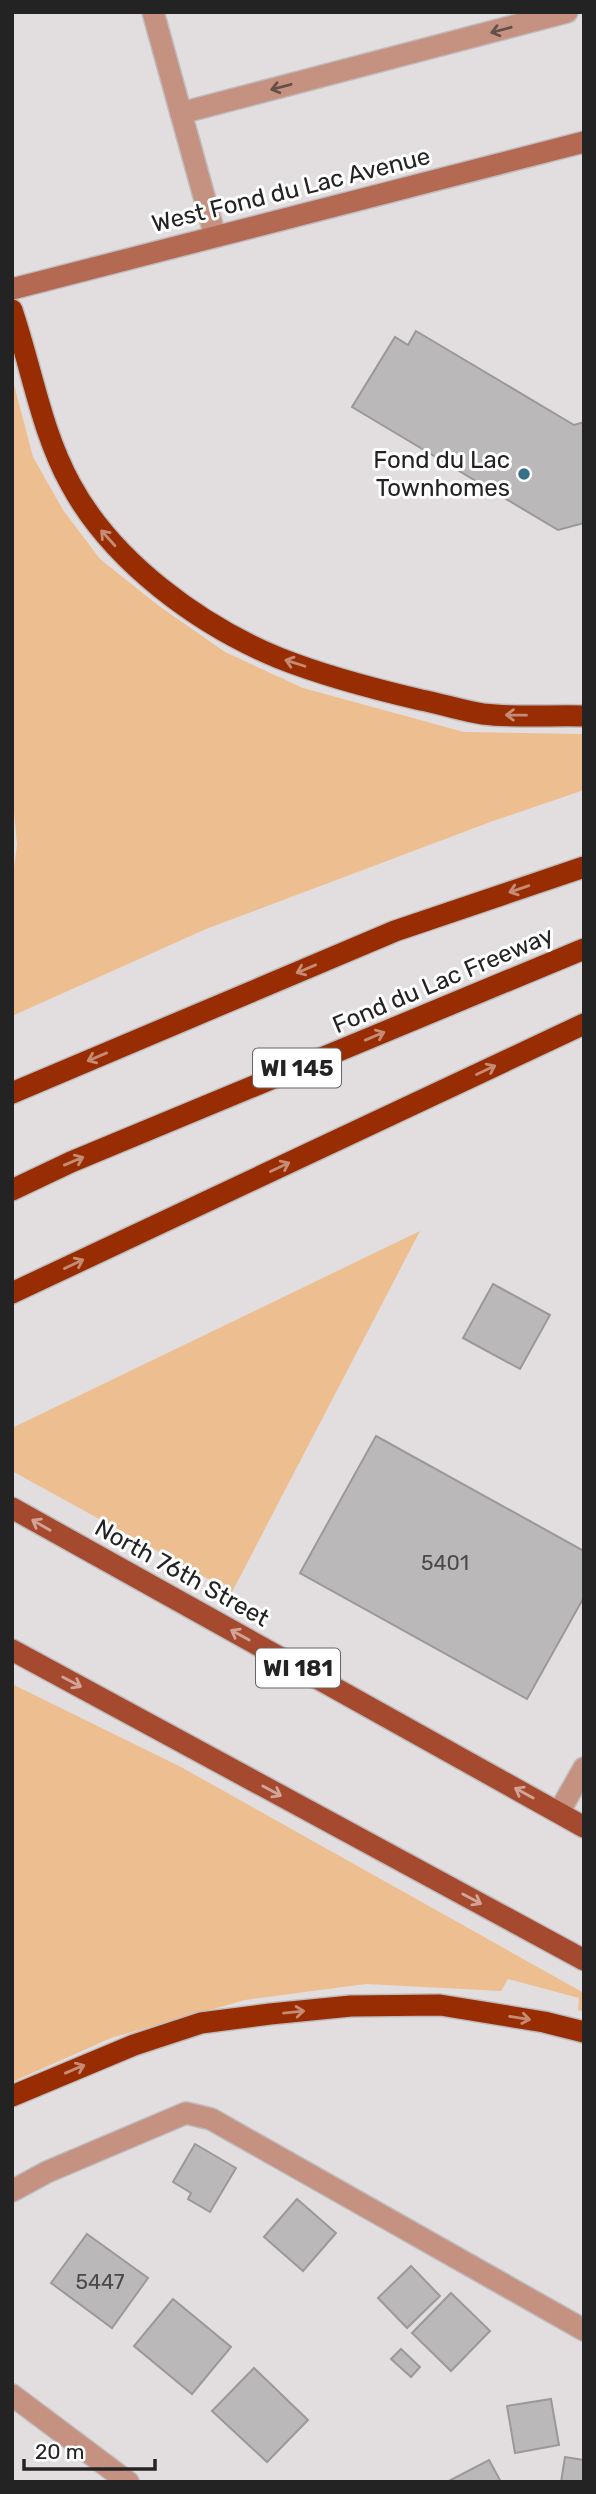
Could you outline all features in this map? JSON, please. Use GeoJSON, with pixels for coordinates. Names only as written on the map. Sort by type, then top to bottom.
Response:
{"type":"FeatureCollection","features":[{"type":"Feature","properties":{"kind":"highway"},"geometry":{"type":"LineString","coordinates":[[12,310],[25,348],[40,409],[56,455],[72,487],[109,539],[133,564],[169,593],[219,626],[271,654],[383,691],[484,714],[584,716]]}},
{"type":"Feature","properties":{"kind":"highway"},"geometry":{"type":"LineString","coordinates":[[12,1093],[395,931],[584,867]]}},
{"type":"Feature","properties":{"kind":"highway","name":"Fond du Lac Freeway"},"geometry":{"type":"LineString","coordinates":[[12,1190],[71,1162],[584,950]]}},
{"type":"Feature","properties":{"kind":"highway"},"geometry":{"type":"LineString","coordinates":[[12,1293],[584,1024]]}},
{"type":"Feature","properties":{"kind":"highway"},"geometry":{"type":"LineString","coordinates":[[12,2096],[134,2045],[201,2023],[284,2013],[352,2006],[440,2005],[544,2022],[584,2032]]}},
{"type":"Feature","properties":{"kind":"main road","name":"North 76th Street"},"geometry":{"type":"LineString","coordinates":[[12,1508],[584,1826]]}},
{"type":"Feature","properties":{"kind":"main road"},"geometry":{"type":"LineString","coordinates":[[12,1650],[584,1960]]}},
{"type":"Feature","properties":{"kind":"street"},"geometry":{"type":"LineString","coordinates":[[153,12],[215,236]]}},
{"type":"Feature","properties":{"kind":"street"},"geometry":{"type":"LineString","coordinates":[[181,113],[567,12]]}},
{"type":"Feature","properties":{"kind":"street","name":"West Fond du Lac Avenue"},"geometry":{"type":"LineString","coordinates":[[12,289],[584,142]]}},
{"type":"Feature","properties":{"kind":"street"},"geometry":{"type":"LineString","coordinates":[[559,1812],[584,1768]]}},
{"type":"Feature","properties":{"kind":"street"},"geometry":{"type":"LineString","coordinates":[[12,2191],[47,2172],[186,2113],[211,2119],[584,2330]]}},
{"type":"Feature","properties":{"kind":"street"},"geometry":{"type":"LineString","coordinates":[[12,2395],[128,2482]]}},
{"type":"Feature","properties":{"kind":"shaded area"},"geometry":{"type":"Polygon","coordinates":[[[12,377],[33,457],[63,510],[100,559],[159,606],[225,652],[303,688],[464,732],[584,734],[584,790],[493,821],[206,929],[12,1016],[12,883],[17,845],[12,790],[12,377]]]}},
{"type":"Feature","properties":{"kind":"shaded area"},"geometry":{"type":"Polygon","coordinates":[[[420,1231],[232,1592],[12,1471],[12,1428],[420,1231]]]}},
{"type":"Feature","properties":{"kind":"shaded area"},"geometry":{"type":"Polygon","coordinates":[[[12,1684],[181,1767],[584,1993],[584,2012],[578,2010],[579,1998],[508,1979],[501,1991],[366,1984],[245,2000],[111,2038],[12,2082],[12,1684]]]}},
{"type":"Feature","properties":{"kind":"building","name":"Fond du Lac Townhomes"},"geometry":{"type":"Polygon","coordinates":[[[416,331],[574,425],[584,422],[584,523],[558,530],[352,407],[395,337],[408,345],[416,331]]]}},
{"type":"Feature","properties":{"kind":"building"},"geometry":{"type":"Polygon","coordinates":[[[493,1284],[550,1315],[520,1369],[463,1338],[493,1284]]]}},
{"type":"Feature","properties":{"kind":"building"},"geometry":{"type":"Polygon","coordinates":[[[376,1436],[584,1551],[584,1597],[527,1699],[300,1573],[376,1436]]]}},
{"type":"Feature","properties":{"kind":"building"},"geometry":{"type":"Polygon","coordinates":[[[195,2144],[236,2168],[210,2212],[188,2199],[191,2193],[173,2182],[195,2144]]]}},
{"type":"Feature","properties":{"kind":"building"},"geometry":{"type":"Polygon","coordinates":[[[297,2199],[336,2233],[303,2271],[264,2237],[297,2199]]]}},
{"type":"Feature","properties":{"kind":"building"},"geometry":{"type":"Polygon","coordinates":[[[87,2234],[148,2278],[112,2328],[51,2283],[87,2234]]]}},
{"type":"Feature","properties":{"kind":"building"},"geometry":{"type":"Polygon","coordinates":[[[411,2266],[440,2296],[407,2328],[378,2298],[411,2266]]]}},
{"type":"Feature","properties":{"kind":"building"},"geometry":{"type":"Polygon","coordinates":[[[451,2293],[490,2331],[451,2371],[412,2333],[451,2293]]]}},
{"type":"Feature","properties":{"kind":"building"},"geometry":{"type":"Polygon","coordinates":[[[173,2299],[231,2347],[192,2394],[134,2346],[173,2299]]]}},
{"type":"Feature","properties":{"kind":"building"},"geometry":{"type":"Polygon","coordinates":[[[401,2349],[420,2367],[411,2377],[391,2359],[401,2349]]]}},
{"type":"Feature","properties":{"kind":"building"},"geometry":{"type":"Polygon","coordinates":[[[254,2368],[308,2420],[267,2462],[212,2411],[254,2368]]]}},
{"type":"Feature","properties":{"kind":"building"},"geometry":{"type":"Polygon","coordinates":[[[551,2399],[559,2445],[515,2453],[507,2406],[551,2399]]]}},
{"type":"Feature","properties":{"kind":"building"},"geometry":{"type":"Polygon","coordinates":[[[565,2457],[584,2460],[584,2482],[561,2482],[565,2457]]]}},
{"type":"Feature","properties":{"kind":"building"},"geometry":{"type":"Polygon","coordinates":[[[489,2460],[501,2482],[447,2482],[489,2460]]]}},
{"type":"Feature","properties":{"kind":"place","name":"Fond du Lac Townhomes"},"geometry":{"type":"Point","coordinates":[524,474]}}]}
